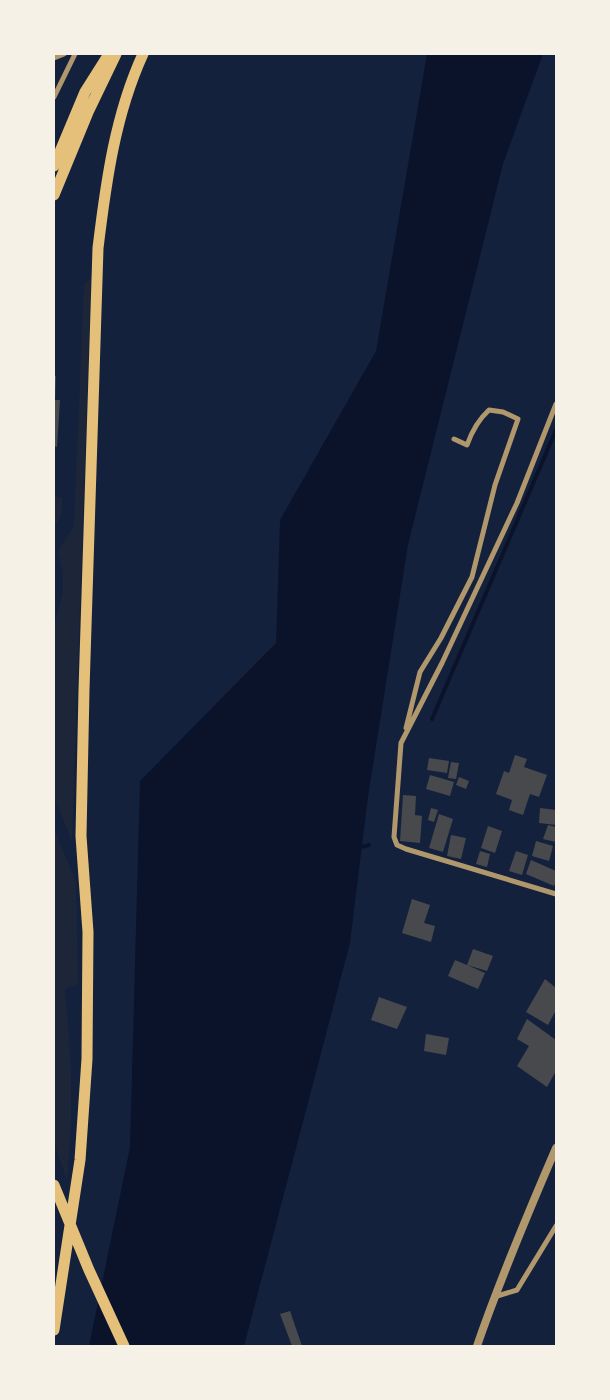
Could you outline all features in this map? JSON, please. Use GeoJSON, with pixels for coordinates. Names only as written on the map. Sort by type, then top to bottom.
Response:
{"type":"FeatureCollection","features":[{"type":"Feature","properties":{"kind":"highway"},"geometry":{"type":"LineString","coordinates":[[54,166],[85,92],[109,54]]}},
{"type":"Feature","properties":{"kind":"highway"},"geometry":{"type":"LineString","coordinates":[[54,195],[89,110],[116,54]]}},
{"type":"Feature","properties":{"kind":"highway"},"geometry":{"type":"LineString","coordinates":[[54,1330],[78,1170],[88,1059],[88,932],[81,836],[98,248],[106,180],[119,121],[142,54]]}},
{"type":"Feature","properties":{"kind":"highway"},"geometry":{"type":"LineString","coordinates":[[54,1185],[89,1270],[124,1346]]}},
{"type":"Feature","properties":{"kind":"street"},"geometry":{"type":"LineString","coordinates":[[54,58],[64,54]]}},
{"type":"Feature","properties":{"kind":"street"},"geometry":{"type":"LineString","coordinates":[[54,97],[75,54]]}},
{"type":"Feature","properties":{"kind":"street"},"geometry":{"type":"LineString","coordinates":[[556,404],[517,503],[442,663],[401,743],[394,836],[396,845],[432,858],[556,894]]}},
{"type":"Feature","properties":{"kind":"street"},"geometry":{"type":"LineString","coordinates":[[404,738],[420,672],[441,638],[472,577],[496,485],[518,419],[503,412],[489,410],[481,417],[471,433],[467,445],[454,439]]}},
{"type":"Feature","properties":{"kind":"street"},"geometry":{"type":"LineString","coordinates":[[477,1346],[520,1231],[556,1148]]}},
{"type":"Feature","properties":{"kind":"street"},"geometry":{"type":"LineString","coordinates":[[494,1297],[516,1290],[556,1226]]}},
{"type":"Feature","properties":{"kind":"shaded area"},"geometry":{"type":"Polygon","coordinates":[[[427,54],[543,54],[503,164],[408,545],[368,797],[350,943],[244,1346],[89,1346],[130,1147],[140,781],[276,643],[280,520],[376,351],[427,54]]]}},
{"type":"Feature","properties":{"kind":"shaded area"},"geometry":{"type":"Polygon","coordinates":[[[91,278],[72,841],[54,796],[54,626],[63,592],[63,574],[58,551],[74,526],[84,285],[91,278]]]}},
{"type":"Feature","properties":{"kind":"shaded area"},"geometry":{"type":"Polygon","coordinates":[[[54,496],[62,498],[62,509],[59,520],[54,525],[54,496]]]}},
{"type":"Feature","properties":{"kind":"shaded area"},"geometry":{"type":"Polygon","coordinates":[[[54,829],[76,881],[78,984],[65,989],[71,1070],[71,1124],[67,1181],[54,1142],[54,829]]]}},
{"type":"Feature","properties":{"kind":"building"},"geometry":{"type":"Polygon","coordinates":[[[54,375],[56,376],[55,400],[54,400],[54,375]]]}},
{"type":"Feature","properties":{"kind":"building"},"geometry":{"type":"Polygon","coordinates":[[[54,400],[60,400],[57,447],[54,446],[54,400]]]}},
{"type":"Feature","properties":{"kind":"building"},"geometry":{"type":"Polygon","coordinates":[[[515,755],[527,759],[524,767],[547,775],[539,797],[530,794],[523,815],[509,810],[512,800],[496,794],[504,771],[509,773],[515,755]]]}},
{"type":"Feature","properties":{"kind":"building"},"geometry":{"type":"Polygon","coordinates":[[[429,758],[449,761],[447,773],[427,770],[429,758]]]}},
{"type":"Feature","properties":{"kind":"building"},"geometry":{"type":"Polygon","coordinates":[[[451,762],[459,763],[456,779],[448,778],[451,762]]]}},
{"type":"Feature","properties":{"kind":"building"},"geometry":{"type":"Polygon","coordinates":[[[430,775],[454,782],[450,796],[426,789],[430,775]]]}},
{"type":"Feature","properties":{"kind":"building"},"geometry":{"type":"Polygon","coordinates":[[[459,777],[469,781],[466,789],[456,785],[459,777]]]}},
{"type":"Feature","properties":{"kind":"building"},"geometry":{"type":"Polygon","coordinates":[[[403,795],[416,796],[415,815],[422,816],[420,843],[400,841],[403,795]]]}},
{"type":"Feature","properties":{"kind":"building"},"geometry":{"type":"Polygon","coordinates":[[[431,808],[438,810],[434,822],[428,820],[431,808]]]}},
{"type":"Feature","properties":{"kind":"building"},"geometry":{"type":"Polygon","coordinates":[[[540,808],[556,810],[556,825],[539,823],[540,808]]]}},
{"type":"Feature","properties":{"kind":"building"},"geometry":{"type":"Polygon","coordinates":[[[439,814],[453,819],[443,852],[429,848],[439,814]]]}},
{"type":"Feature","properties":{"kind":"building"},"geometry":{"type":"Polygon","coordinates":[[[548,825],[556,827],[556,842],[543,839],[548,825]]]}},
{"type":"Feature","properties":{"kind":"building"},"geometry":{"type":"Polygon","coordinates":[[[488,826],[502,831],[495,853],[481,848],[488,826]]]}},
{"type":"Feature","properties":{"kind":"building"},"geometry":{"type":"Polygon","coordinates":[[[451,835],[466,838],[461,859],[447,856],[451,835]]]}},
{"type":"Feature","properties":{"kind":"building"},"geometry":{"type":"Polygon","coordinates":[[[536,841],[553,846],[549,861],[532,856],[536,841]]]}},
{"type":"Feature","properties":{"kind":"building"},"geometry":{"type":"Polygon","coordinates":[[[480,851],[490,854],[487,867],[476,864],[480,851]]]}},
{"type":"Feature","properties":{"kind":"building"},"geometry":{"type":"Polygon","coordinates":[[[516,851],[528,855],[522,875],[509,871],[516,851]]]}},
{"type":"Feature","properties":{"kind":"building"},"geometry":{"type":"Polygon","coordinates":[[[531,860],[556,871],[554,886],[526,874],[531,860]]]}},
{"type":"Feature","properties":{"kind":"building"},"geometry":{"type":"Polygon","coordinates":[[[412,899],[430,905],[424,923],[435,926],[431,942],[402,933],[412,899]]]}},
{"type":"Feature","properties":{"kind":"building"},"geometry":{"type":"Polygon","coordinates":[[[473,949],[493,956],[487,971],[467,965],[473,949]]]}},
{"type":"Feature","properties":{"kind":"building"},"geometry":{"type":"Polygon","coordinates":[[[455,960],[485,973],[478,989],[448,976],[455,960]]]}},
{"type":"Feature","properties":{"kind":"building"},"geometry":{"type":"Polygon","coordinates":[[[545,979],[556,988],[556,1010],[548,1025],[526,1012],[545,979]]]}},
{"type":"Feature","properties":{"kind":"building"},"geometry":{"type":"Polygon","coordinates":[[[379,997],[407,1007],[397,1029],[371,1020],[379,997]]]}},
{"type":"Feature","properties":{"kind":"building"},"geometry":{"type":"Polygon","coordinates":[[[527,1019],[556,1040],[556,1071],[547,1087],[517,1066],[529,1046],[517,1039],[527,1019]]]}},
{"type":"Feature","properties":{"kind":"building"},"geometry":{"type":"Polygon","coordinates":[[[426,1034],[449,1038],[446,1055],[424,1051],[426,1034]]]}},
{"type":"Feature","properties":{"kind":"building"},"geometry":{"type":"Polygon","coordinates":[[[290,1311],[302,1346],[292,1346],[280,1314],[290,1311]]]}},
{"type":"Feature","properties":{"kind":"waterway"},"geometry":{"type":"LineString","coordinates":[[432,719],[556,430]]}},
{"type":"Feature","properties":{"kind":"waterway"},"geometry":{"type":"LineString","coordinates":[[357,848],[369,845]]}}]}
